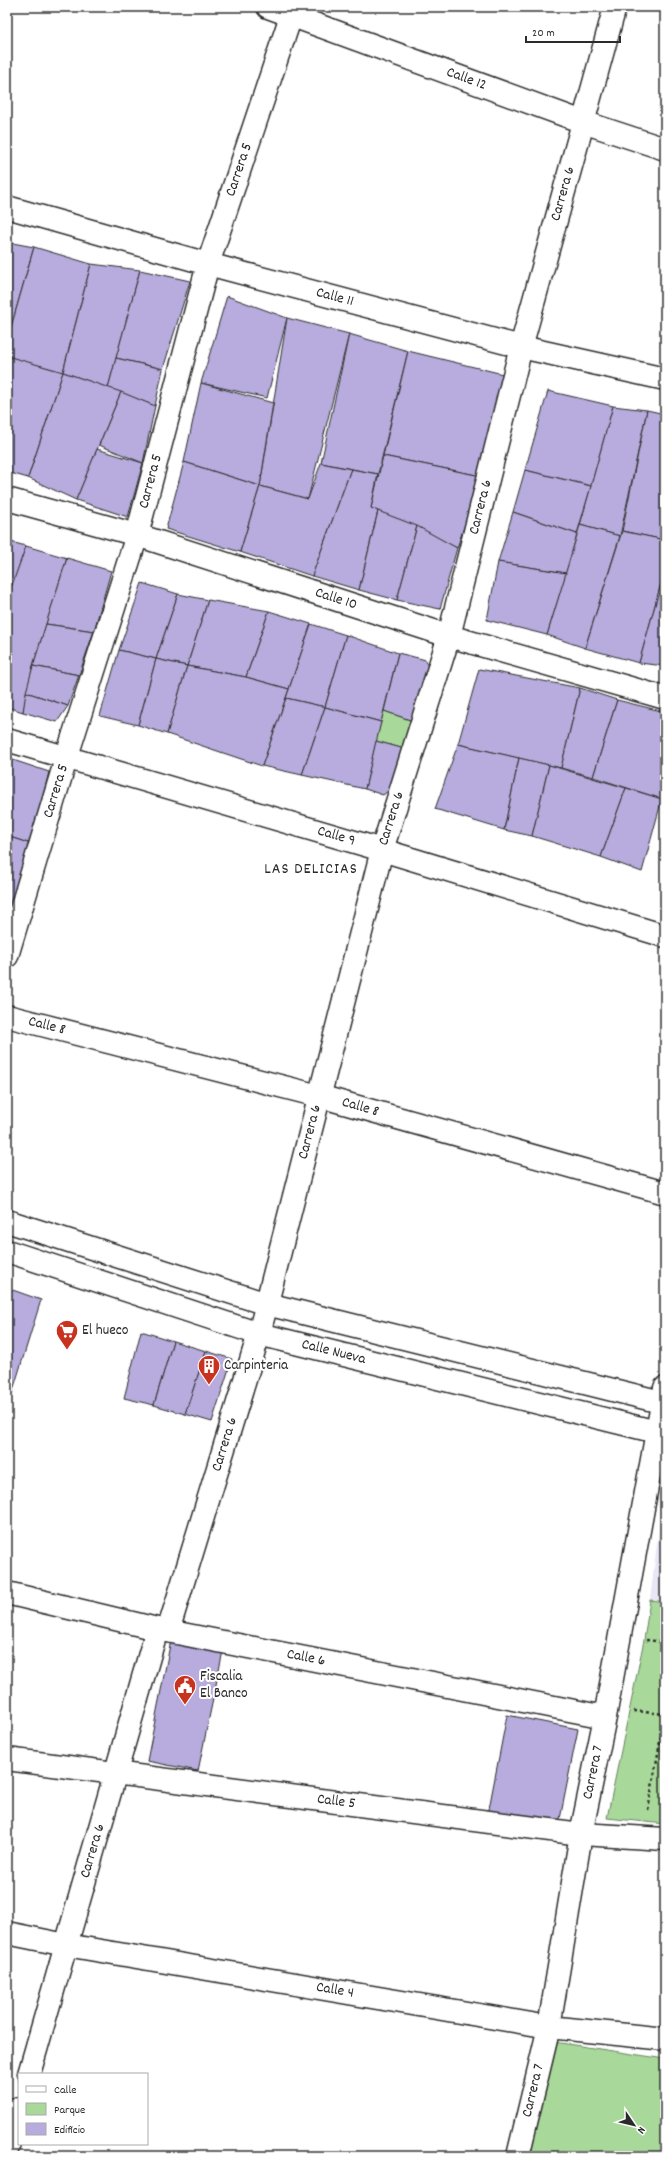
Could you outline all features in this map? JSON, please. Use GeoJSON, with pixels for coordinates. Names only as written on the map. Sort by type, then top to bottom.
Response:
{"type":"FeatureCollection","features":[{"type":"Feature","properties":{"kind":"street","name":"Calle 12"},"geometry":{"type":"LineString","coordinates":[[268,7],[293,11],[583,122],[665,149]]}},
{"type":"Feature","properties":{"kind":"street","name":"Carrera 6"},"geometry":{"type":"LineString","coordinates":[[29,2073],[116,1774],[259,1334],[382,850],[449,636],[521,347],[615,7]]}},
{"type":"Feature","properties":{"kind":"street","name":"Carrera 5"},"geometry":{"type":"LineString","coordinates":[[7,956],[66,758],[137,535],[208,264],[293,11]]}},
{"type":"Feature","properties":{"kind":"street","name":"Calle 11"},"geometry":{"type":"LineString","coordinates":[[7,207],[208,264],[521,347],[665,379]]}},
{"type":"Feature","properties":{"kind":"street","name":"Calle 10"},"geometry":{"type":"LineString","coordinates":[[7,499],[137,535],[449,636],[665,698]]}},
{"type":"Feature","properties":{"kind":"street","name":"Calle 9"},"geometry":{"type":"LineString","coordinates":[[7,740],[382,850],[665,936]]}},
{"type":"Feature","properties":{"kind":"street","name":"Calle 8"},"geometry":{"type":"LineString","coordinates":[[7,1016],[319,1096],[665,1193]]}},
{"type":"Feature","properties":{"kind":"street","name":"Calle Nueva"},"geometry":{"type":"LineString","coordinates":[[7,1221],[267,1304],[664,1398]]}},
{"type":"Feature","properties":{"kind":"street","name":"Calle Nueva"},"geometry":{"type":"LineString","coordinates":[[7,1251],[259,1334],[661,1433]]}},
{"type":"Feature","properties":{"kind":"street","name":"Carrera 7"},"geometry":{"type":"LineString","coordinates":[[518,2156],[548,2027],[581,1834],[661,1433],[664,1398]]}},
{"type":"Feature","properties":{"kind":"street","name":"Calle 6"},"geometry":{"type":"LineString","coordinates":[[7,1593],[162,1630],[605,1717]]}},
{"type":"Feature","properties":{"kind":"street","name":"Calle 5"},"geometry":{"type":"LineString","coordinates":[[7,1759],[581,1834],[665,1839]]}},
{"type":"Feature","properties":{"kind":"street","name":"Calle 4"},"geometry":{"type":"LineString","coordinates":[[7,1933],[66,1945],[548,2027],[665,2039]]}},
{"type":"Feature","properties":{"kind":"street"},"geometry":{"type":"LineString","coordinates":[[7,2150],[18,2112]]}},
{"type":"Feature","properties":{"kind":"path"},"geometry":{"type":"LineString","coordinates":[[653,1641],[665,1642]]}},
{"type":"Feature","properties":{"kind":"path"},"geometry":{"type":"LineString","coordinates":[[640,1712],[665,1714],[648,1810],[651,1815]]}},
{"type":"Feature","properties":{"kind":"shaded area"},"geometry":{"type":"Polygon","coordinates":[[[665,1479],[665,1602],[650,1600],[665,1479]]]}},
{"type":"Feature","properties":{"kind":"green space"},"geometry":{"type":"Polygon","coordinates":[[[384,711],[413,721],[405,749],[376,741],[384,711]]]}},
{"type":"Feature","properties":{"kind":"green space"},"geometry":{"type":"Polygon","coordinates":[[[650,1600],[665,1602],[665,1824],[607,1818],[644,1640],[650,1600]]]}},
{"type":"Feature","properties":{"kind":"green space"},"geometry":{"type":"Polygon","coordinates":[[[554,2042],[665,2059],[665,2156],[527,2156],[554,2042]]]}},
{"type":"Feature","properties":{"kind":"building"},"geometry":{"type":"Polygon","coordinates":[[[7,242],[34,247],[7,341],[7,242]]]}},
{"type":"Feature","properties":{"kind":"building"},"geometry":{"type":"Polygon","coordinates":[[[34,247],[91,264],[63,372],[7,357],[7,341],[34,247]]]}},
{"type":"Feature","properties":{"kind":"building"},"geometry":{"type":"Polygon","coordinates":[[[91,264],[140,270],[108,388],[63,372],[91,264]]]}},
{"type":"Feature","properties":{"kind":"building"},"geometry":{"type":"Polygon","coordinates":[[[140,270],[190,281],[163,369],[116,358],[140,270]]]}},
{"type":"Feature","properties":{"kind":"building"},"geometry":{"type":"Polygon","coordinates":[[[227,296],[287,318],[267,398],[201,383],[227,296]]]}},
{"type":"Feature","properties":{"kind":"building"},"geometry":{"type":"Polygon","coordinates":[[[287,318],[349,334],[308,499],[260,486],[287,318]]]}},
{"type":"Feature","properties":{"kind":"building"},"geometry":{"type":"Polygon","coordinates":[[[349,334],[408,351],[378,474],[321,463],[349,334]]]}},
{"type":"Feature","properties":{"kind":"building"},"geometry":{"type":"Polygon","coordinates":[[[408,351],[507,375],[481,476],[383,456],[408,351]]]}},
{"type":"Feature","properties":{"kind":"building"},"geometry":{"type":"Polygon","coordinates":[[[7,356],[63,372],[28,478],[7,472],[7,356]]]}},
{"type":"Feature","properties":{"kind":"building"},"geometry":{"type":"Polygon","coordinates":[[[116,358],[163,369],[155,406],[108,388],[116,358]]]}},
{"type":"Feature","properties":{"kind":"building"},"geometry":{"type":"Polygon","coordinates":[[[63,372],[121,392],[76,500],[28,478],[63,372]]]}},
{"type":"Feature","properties":{"kind":"building"},"geometry":{"type":"Polygon","coordinates":[[[201,383],[273,403],[260,486],[184,462],[201,383]]]}},
{"type":"Feature","properties":{"kind":"building"},"geometry":{"type":"Polygon","coordinates":[[[548,391],[613,406],[591,486],[525,470],[548,391]]]}},
{"type":"Feature","properties":{"kind":"building"},"geometry":{"type":"Polygon","coordinates":[[[121,392],[155,406],[143,463],[99,445],[121,392]]]}},
{"type":"Feature","properties":{"kind":"building"},"geometry":{"type":"Polygon","coordinates":[[[613,406],[647,410],[620,536],[580,525],[613,406]]]}},
{"type":"Feature","properties":{"kind":"building"},"geometry":{"type":"Polygon","coordinates":[[[647,410],[665,414],[665,540],[622,531],[647,410]]]}},
{"type":"Feature","properties":{"kind":"building"},"geometry":{"type":"Polygon","coordinates":[[[97,449],[143,463],[128,517],[76,500],[97,449]]]}},
{"type":"Feature","properties":{"kind":"building"},"geometry":{"type":"Polygon","coordinates":[[[383,456],[481,476],[457,548],[371,508],[383,456]]]}},
{"type":"Feature","properties":{"kind":"building"},"geometry":{"type":"Polygon","coordinates":[[[184,462],[260,486],[240,552],[166,529],[184,462]]]}},
{"type":"Feature","properties":{"kind":"building"},"geometry":{"type":"Polygon","coordinates":[[[321,463],[351,469],[312,576],[240,552],[260,486],[308,499],[321,463]]]}},
{"type":"Feature","properties":{"kind":"building"},"geometry":{"type":"Polygon","coordinates":[[[351,469],[378,474],[371,508],[378,511],[359,590],[312,576],[351,469]]]}},
{"type":"Feature","properties":{"kind":"building"},"geometry":{"type":"Polygon","coordinates":[[[525,470],[591,486],[577,534],[513,512],[525,470]]]}},
{"type":"Feature","properties":{"kind":"building"},"geometry":{"type":"Polygon","coordinates":[[[378,511],[417,526],[397,600],[359,590],[378,511]]]}},
{"type":"Feature","properties":{"kind":"building"},"geometry":{"type":"Polygon","coordinates":[[[513,512],[577,534],[566,573],[498,562],[513,512]]]}},
{"type":"Feature","properties":{"kind":"building"},"geometry":{"type":"Polygon","coordinates":[[[580,525],[620,536],[585,648],[547,635],[580,525]]]}},
{"type":"Feature","properties":{"kind":"building"},"geometry":{"type":"Polygon","coordinates":[[[417,526],[457,548],[440,609],[397,600],[417,526]]]}},
{"type":"Feature","properties":{"kind":"building"},"geometry":{"type":"Polygon","coordinates":[[[622,531],[665,540],[665,569],[639,663],[585,648],[622,531]]]}},
{"type":"Feature","properties":{"kind":"building"},"geometry":{"type":"Polygon","coordinates":[[[7,541],[26,546],[7,601],[7,541]]]}},
{"type":"Feature","properties":{"kind":"building"},"geometry":{"type":"Polygon","coordinates":[[[26,546],[67,558],[33,666],[23,712],[7,707],[7,599],[26,546]]]}},
{"type":"Feature","properties":{"kind":"building"},"geometry":{"type":"Polygon","coordinates":[[[67,558],[111,571],[94,631],[46,624],[67,558]]]}},
{"type":"Feature","properties":{"kind":"building"},"geometry":{"type":"Polygon","coordinates":[[[498,562],[566,573],[547,635],[487,620],[498,562]]]}},
{"type":"Feature","properties":{"kind":"building"},"geometry":{"type":"Polygon","coordinates":[[[665,569],[665,666],[639,663],[665,569]]]}},
{"type":"Feature","properties":{"kind":"building"},"geometry":{"type":"Polygon","coordinates":[[[142,583],[178,594],[156,659],[119,650],[142,583]]]}},
{"type":"Feature","properties":{"kind":"building"},"geometry":{"type":"Polygon","coordinates":[[[178,594],[208,600],[187,666],[156,659],[178,594]]]}},
{"type":"Feature","properties":{"kind":"building"},"geometry":{"type":"Polygon","coordinates":[[[208,600],[269,611],[246,677],[187,666],[208,600]]]}},
{"type":"Feature","properties":{"kind":"building"},"geometry":{"type":"Polygon","coordinates":[[[269,611],[311,624],[289,689],[246,677],[269,611]]]}},
{"type":"Feature","properties":{"kind":"building"},"geometry":{"type":"Polygon","coordinates":[[[46,624],[94,631],[79,675],[33,666],[46,624]]]}},
{"type":"Feature","properties":{"kind":"building"},"geometry":{"type":"Polygon","coordinates":[[[311,624],[346,635],[325,707],[286,698],[311,624]]]}},
{"type":"Feature","properties":{"kind":"building"},"geometry":{"type":"Polygon","coordinates":[[[346,635],[398,653],[381,722],[325,707],[346,635]]]}},
{"type":"Feature","properties":{"kind":"building"},"geometry":{"type":"Polygon","coordinates":[[[119,650],[156,659],[138,725],[100,716],[119,650]]]}},
{"type":"Feature","properties":{"kind":"building"},"geometry":{"type":"Polygon","coordinates":[[[398,653],[426,660],[429,673],[413,721],[384,711],[398,653]]]}},
{"type":"Feature","properties":{"kind":"building"},"geometry":{"type":"Polygon","coordinates":[[[156,659],[187,666],[167,734],[138,725],[156,659]]]}},
{"type":"Feature","properties":{"kind":"building"},"geometry":{"type":"Polygon","coordinates":[[[33,666],[79,675],[68,706],[26,692],[33,666]]]}},
{"type":"Feature","properties":{"kind":"building"},"geometry":{"type":"Polygon","coordinates":[[[187,666],[246,677],[289,689],[262,766],[167,734],[187,666]]]}},
{"type":"Feature","properties":{"kind":"building"},"geometry":{"type":"Polygon","coordinates":[[[479,669],[580,688],[561,768],[458,744],[479,669]]]}},
{"type":"Feature","properties":{"kind":"building"},"geometry":{"type":"Polygon","coordinates":[[[580,688],[617,700],[593,777],[561,768],[580,688]]]}},
{"type":"Feature","properties":{"kind":"building"},"geometry":{"type":"Polygon","coordinates":[[[26,692],[68,706],[57,722],[23,712],[26,692]]]}},
{"type":"Feature","properties":{"kind":"building"},"geometry":{"type":"Polygon","coordinates":[[[286,698],[325,707],[302,775],[262,766],[286,698]]]}},
{"type":"Feature","properties":{"kind":"building"},"geometry":{"type":"Polygon","coordinates":[[[617,700],[665,712],[665,789],[662,799],[593,777],[617,700]]]}},
{"type":"Feature","properties":{"kind":"building"},"geometry":{"type":"Polygon","coordinates":[[[325,707],[381,722],[365,789],[302,775],[325,707]]]}},
{"type":"Feature","properties":{"kind":"building"},"geometry":{"type":"Polygon","coordinates":[[[376,741],[405,749],[393,787],[383,795],[365,789],[376,741]]]}},
{"type":"Feature","properties":{"kind":"building"},"geometry":{"type":"Polygon","coordinates":[[[458,744],[519,758],[504,830],[435,809],[458,744]]]}},
{"type":"Feature","properties":{"kind":"building"},"geometry":{"type":"Polygon","coordinates":[[[7,758],[49,772],[31,844],[7,836],[7,758]]]}},
{"type":"Feature","properties":{"kind":"building"},"geometry":{"type":"Polygon","coordinates":[[[519,758],[549,765],[532,836],[504,830],[519,758]]]}},
{"type":"Feature","properties":{"kind":"building"},"geometry":{"type":"Polygon","coordinates":[[[549,765],[626,788],[601,857],[532,836],[549,765]]]}},
{"type":"Feature","properties":{"kind":"building"},"geometry":{"type":"Polygon","coordinates":[[[626,788],[662,799],[642,872],[601,857],[626,788]]]}},
{"type":"Feature","properties":{"kind":"building"},"geometry":{"type":"Polygon","coordinates":[[[7,836],[31,844],[7,921],[7,836]]]}},
{"type":"Feature","properties":{"kind":"building"},"geometry":{"type":"Polygon","coordinates":[[[7,1288],[41,1300],[10,1400],[7,1399],[7,1288]]]}},
{"type":"Feature","properties":{"kind":"building"},"geometry":{"type":"Polygon","coordinates":[[[141,1331],[173,1341],[154,1405],[124,1398],[141,1331]]]}},
{"type":"Feature","properties":{"kind":"building"},"geometry":{"type":"Polygon","coordinates":[[[173,1341],[206,1351],[185,1414],[154,1405],[173,1341]]]}},
{"type":"Feature","properties":{"kind":"building","name":"Carpinteria"},"geometry":{"type":"Polygon","coordinates":[[[206,1351],[232,1359],[212,1422],[185,1414],[206,1351]]]}},
{"type":"Feature","properties":{"kind":"building","name":"Fiscalia El Banco"},"geometry":{"type":"Polygon","coordinates":[[[171,1640],[223,1651],[198,1771],[147,1761],[171,1640]]]}},
{"type":"Feature","properties":{"kind":"building"},"geometry":{"type":"Polygon","coordinates":[[[507,1715],[578,1729],[559,1824],[488,1814],[507,1715]]]}},
{"type":"Feature","properties":{"kind":"place","name":"El hueco"},"geometry":{"type":"Point","coordinates":[67,1350]}},
{"type":"Feature","properties":{"kind":"place","name":"Carpinteria"},"geometry":{"type":"Point","coordinates":[209,1386]}},
{"type":"Feature","properties":{"kind":"place","name":"Fiscalia El Banco"},"geometry":{"type":"Point","coordinates":[185,1706]}},
{"type":"Feature","properties":{"kind":"district","name":"LAS DELICIAS"},"geometry":{"type":"Point","coordinates":[311,869]}}]}
